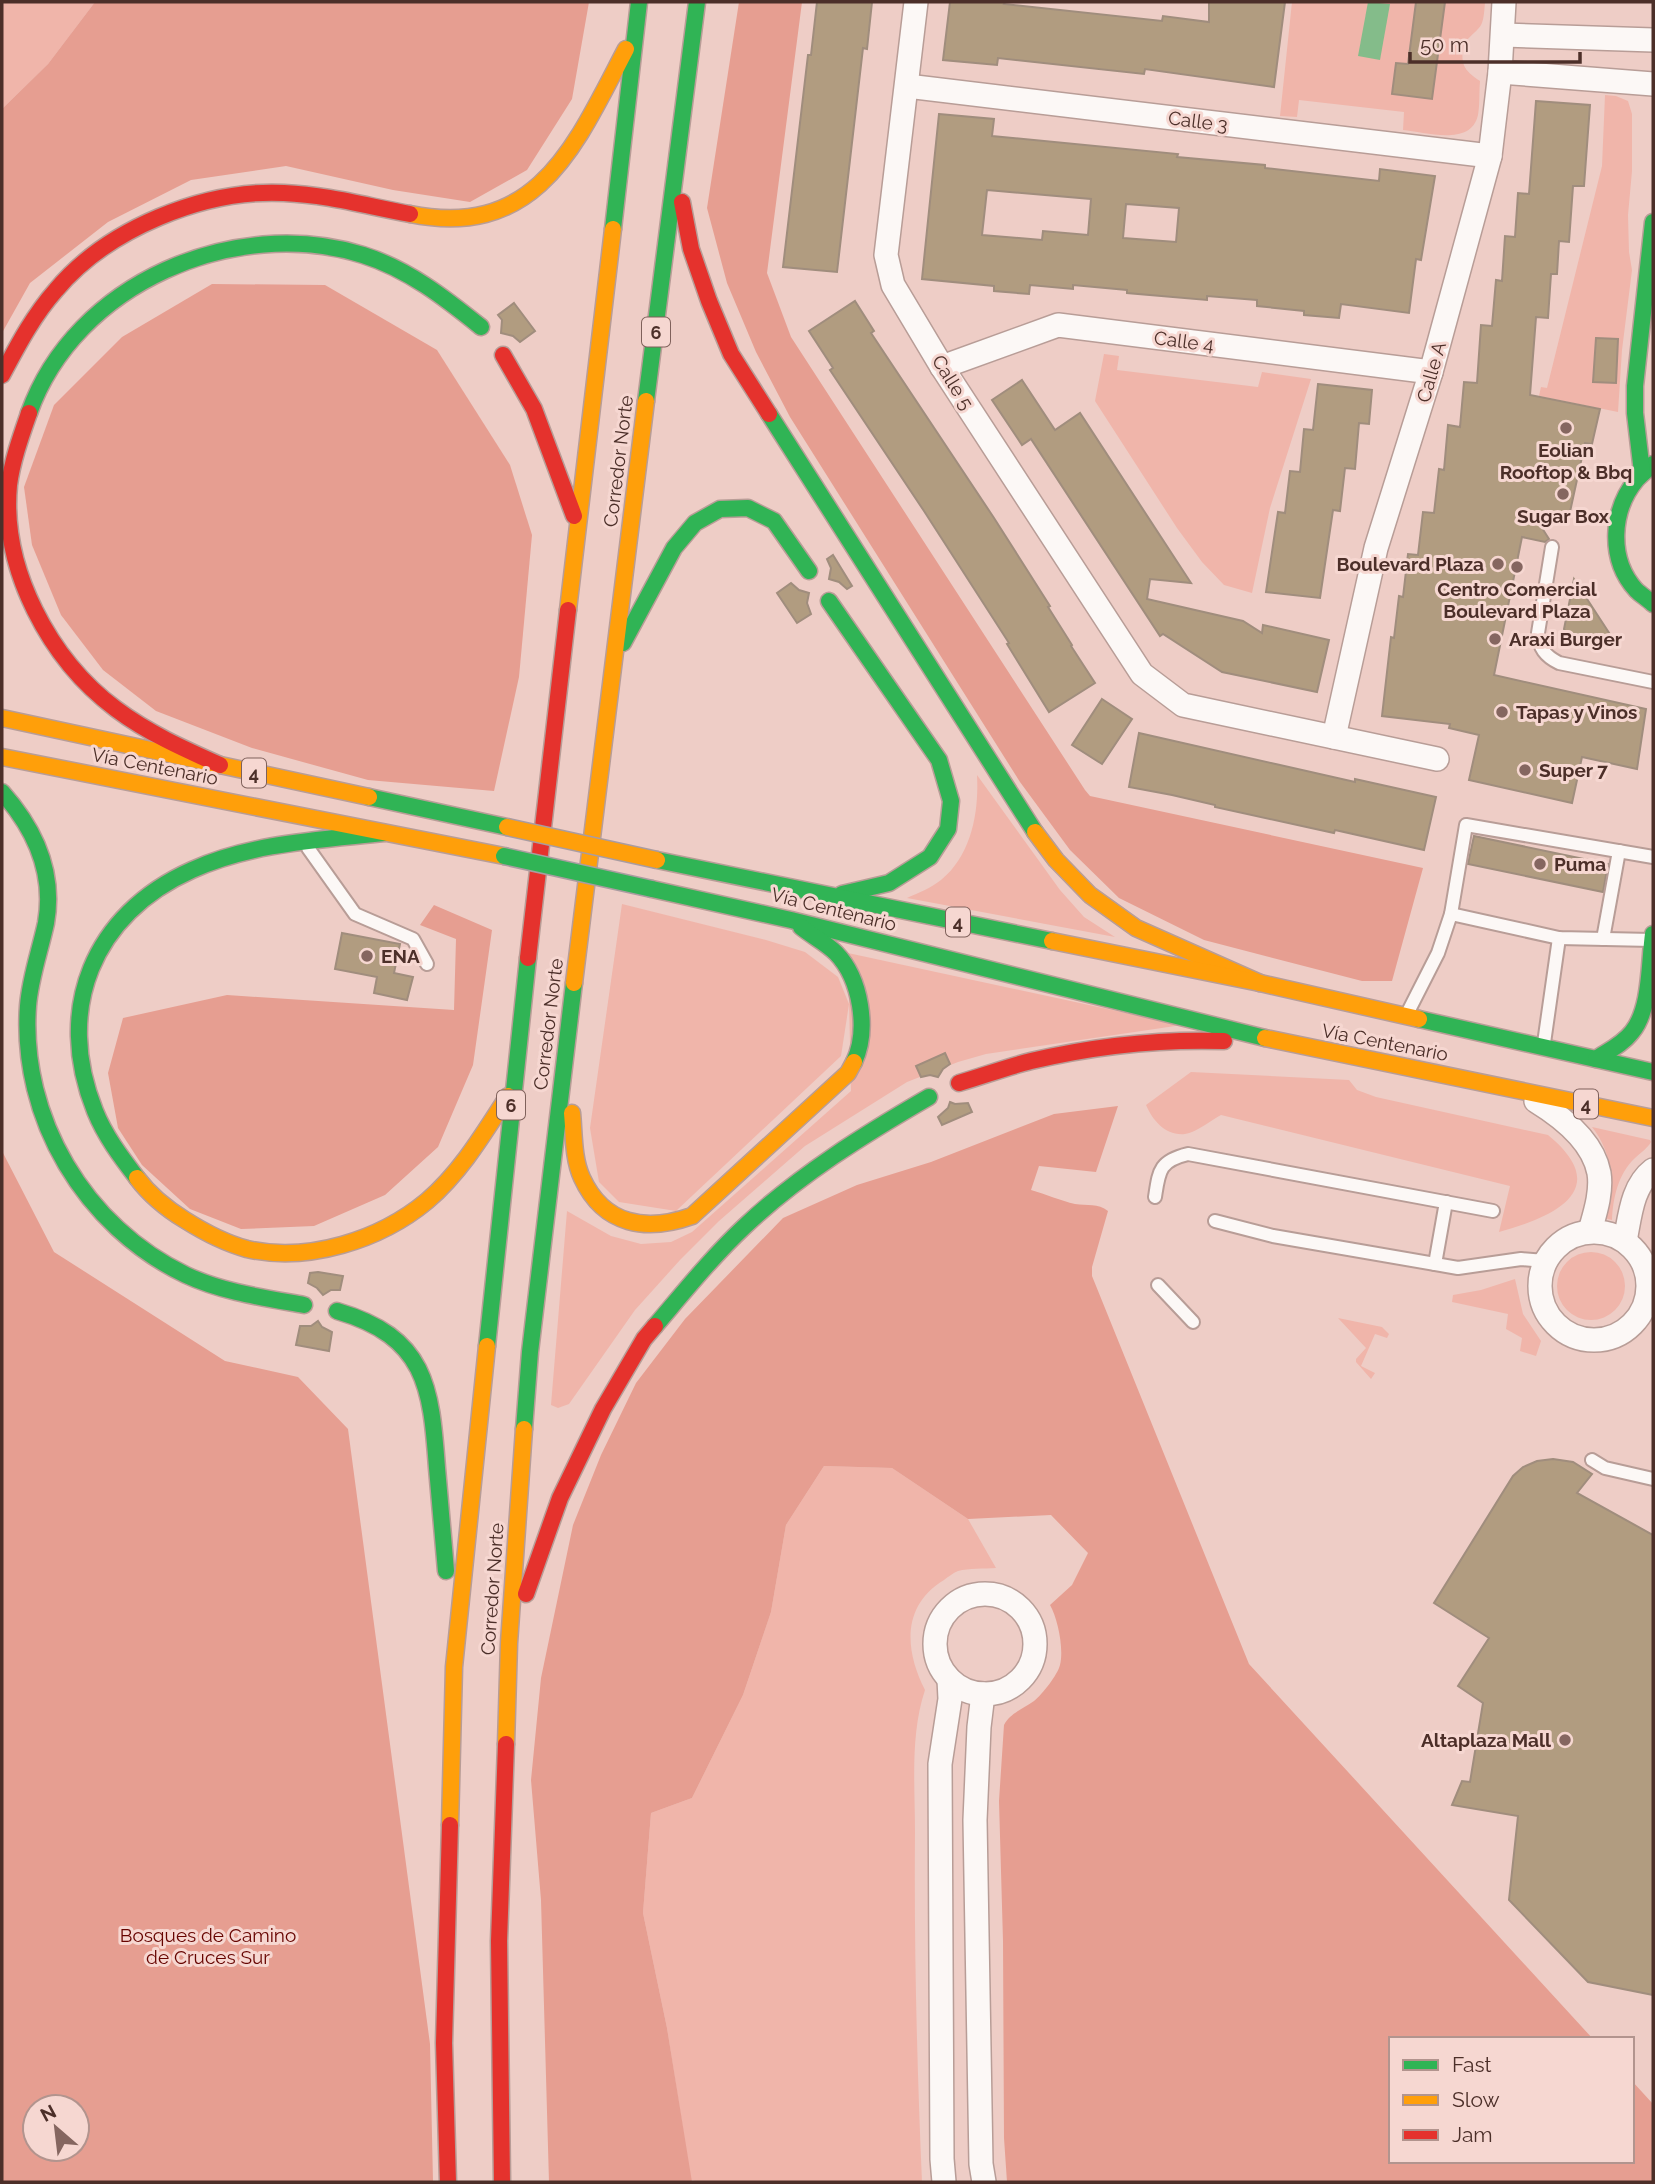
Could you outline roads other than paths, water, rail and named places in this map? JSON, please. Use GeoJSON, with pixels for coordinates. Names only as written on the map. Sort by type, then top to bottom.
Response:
{"type":"FeatureCollection","features":[{"type":"Feature","properties":{"kind":"main road","name":"Corredor Norte"},"geometry":{"type":"LineString","coordinates":[[448,2182],[444,2043],[454,1667],[513,1089],[639,2]]}},
{"type":"Feature","properties":{"kind":"main road","name":"Corredor Norte"},"geometry":{"type":"LineString","coordinates":[[502,2182],[499,1941],[509,1643],[530,1352],[612,663],[697,2]]}},
{"type":"Feature","properties":{"kind":"main road"},"geometry":{"type":"LineString","coordinates":[[2,375],[25,330],[45,302],[69,276],[126,232],[186,205],[214,198],[273,191],[334,197],[445,221],[465,220],[508,207],[549,176],[569,151],[635,32]]}},
{"type":"Feature","properties":{"kind":"main road"},"geometry":{"type":"LineString","coordinates":[[676,175],[691,249],[731,354],[1029,824],[1056,860],[1090,895],[1136,928],[1260,983]]}},
{"type":"Feature","properties":{"kind":"main road"},"geometry":{"type":"LineString","coordinates":[[1653,222],[1635,386],[1635,413],[1648,468],[1624,497],[1616,524],[1616,548],[1627,577],[1644,598],[1653,604]]}},
{"type":"Feature","properties":{"kind":"main road"},"geometry":{"type":"LineString","coordinates":[[220,765],[156,736],[99,696],[58,650],[29,596],[16,557],[9,523],[9,487],[16,452],[40,386],[82,329],[134,285],[200,256],[262,243],[302,242],[324,245],[371,258],[421,280],[481,327]]}},
{"type":"Feature","properties":{"kind":"main road"},"geometry":{"type":"LineString","coordinates":[[503,355],[534,409],[578,527]]}},
{"type":"Feature","properties":{"kind":"main road"},"geometry":{"type":"LineString","coordinates":[[612,663],[674,548],[695,523],[720,509],[748,508],[774,521],[809,571]]}},
{"type":"Feature","properties":{"kind":"main road"},"geometry":{"type":"LineString","coordinates":[[829,601],[939,760],[951,801],[948,829],[930,857],[889,883],[834,896]]}},
{"type":"Feature","properties":{"kind":"main road","name":"Vía Centenario"},"geometry":{"type":"LineString","coordinates":[[2,718],[657,860],[1260,983],[1653,1072]]}},
{"type":"Feature","properties":{"kind":"main road","name":"Vía Centenario"},"geometry":{"type":"LineString","coordinates":[[2,757],[504,856],[791,919],[1286,1043],[1653,1118]]}},
{"type":"Feature","properties":{"kind":"main road"},"geometry":{"type":"LineString","coordinates":[[2,792],[29,826],[39,844],[47,871],[46,919],[30,982],[28,1044],[38,1102],[60,1156],[98,1208],[118,1229],[141,1249],[162,1262],[187,1275],[249,1295],[304,1305]]}},
{"type":"Feature","properties":{"kind":"main road"},"geometry":{"type":"LineString","coordinates":[[384,833],[304,842],[236,854],[184,873],[158,888],[137,903],[117,925],[91,966],[83,989],[79,1014],[80,1061],[100,1120],[111,1143],[127,1168],[168,1210],[222,1241],[246,1249],[273,1252],[329,1248],[360,1239],[389,1226],[438,1191],[479,1142],[513,1089]]}},
{"type":"Feature","properties":{"kind":"main road"},"geometry":{"type":"LineString","coordinates":[[564,1063],[581,1176],[598,1202],[618,1217],[634,1224],[652,1227],[673,1224],[692,1216],[848,1073],[858,1053],[860,1010],[851,978],[839,957],[791,919]]}},
{"type":"Feature","properties":{"kind":"main road"},"geometry":{"type":"LineString","coordinates":[[1596,1059],[1634,1029],[1642,1012],[1653,937]]}},
{"type":"Feature","properties":{"kind":"main road"},"geometry":{"type":"LineString","coordinates":[[959,1083],[1031,1061],[1100,1050],[1205,1040],[1286,1043]]}},
{"type":"Feature","properties":{"kind":"main road"},"geometry":{"type":"LineString","coordinates":[[509,1643],[560,1498],[603,1409],[644,1339],[702,1270],[746,1225],[799,1182],[872,1130],[929,1097]]}},
{"type":"Feature","properties":{"kind":"main road"},"geometry":{"type":"LineString","coordinates":[[337,1311],[380,1326],[398,1340],[415,1360],[423,1379],[433,1420],[454,1667]]}},
{"type":"Feature","properties":{"kind":"street","name":"Calle 5"},"geometry":{"type":"LineString","coordinates":[[916,2],[886,256],[894,285],[942,366],[1142,674],[1183,705],[1334,737]]}},
{"type":"Feature","properties":{"kind":"street","name":"Calle A"},"geometry":{"type":"LineString","coordinates":[[1334,737],[1376,548],[1431,372],[1490,156],[1500,72],[1504,2]]}},
{"type":"Feature","properties":{"kind":"street"},"geometry":{"type":"LineString","coordinates":[[1503,35],[1653,40]]}},
{"type":"Feature","properties":{"kind":"street"},"geometry":{"type":"LineString","coordinates":[[1500,72],[1653,84]]}},
{"type":"Feature","properties":{"kind":"street","name":"Calle 3"},"geometry":{"type":"LineString","coordinates":[[907,86],[1490,156]]}},
{"type":"Feature","properties":{"kind":"street","name":"Calle 4"},"geometry":{"type":"LineString","coordinates":[[942,366],[1058,325],[1431,372]]}},
{"type":"Feature","properties":{"kind":"street"},"geometry":{"type":"LineString","coordinates":[[1334,737],[1437,758]]}},
{"type":"Feature","properties":{"kind":"street"},"geometry":{"type":"LineString","coordinates":[[1518,1090],[1572,1128],[1593,1155],[1600,1174],[1598,1200],[1590,1231]]}},
{"type":"Feature","properties":{"kind":"street"},"geometry":{"type":"LineString","coordinates":[[1625,1241],[1633,1200],[1645,1177],[1653,1170]]}},
{"type":"Feature","properties":{"kind":"street"},"geometry":{"type":"LineString","coordinates":[[1590,1231],[1608,1233],[1625,1241],[1645,1266],[1651,1283],[1646,1300],[1646,1318],[1617,1335],[1603,1339],[1575,1337],[1559,1328],[1547,1314],[1540,1297],[1539,1278],[1545,1261],[1556,1246],[1572,1236],[1590,1231]]}},
{"type":"Feature","properties":{"kind":"street"},"geometry":{"type":"LineString","coordinates":[[999,1594],[1014,1601],[1026,1612],[1034,1627],[1037,1643],[1034,1659],[1026,1674],[1015,1685],[1000,1692],[983,1694],[958,1687],[949,1679],[939,1665],[935,1649],[936,1633],[942,1618],[952,1605],[966,1596],[999,1594]]}},
{"type":"Feature","properties":{"kind":"street"},"geometry":{"type":"LineString","coordinates":[[944,2182],[940,1764],[950,1699],[949,1679]]}},
{"type":"Feature","properties":{"kind":"street"},"geometry":{"type":"LineString","coordinates":[[983,1694],[975,1819],[981,2164],[984,2182]]}},
{"type":"Feature","properties":{"kind":"street"},"geometry":{"type":"LineString","coordinates":[[941,1987],[978,1987]]}},
{"type":"Feature","properties":{"kind":"lane"},"geometry":{"type":"LineString","coordinates":[[1552,547],[1538,633],[1538,643],[1543,652],[1559,663],[1653,682]]}},
{"type":"Feature","properties":{"kind":"lane"},"geometry":{"type":"LineString","coordinates":[[1407,1016],[1438,953],[1451,914],[1465,825],[1653,857]]}},
{"type":"Feature","properties":{"kind":"lane"},"geometry":{"type":"LineString","coordinates":[[304,842],[355,914],[412,939],[427,964]]}},
{"type":"Feature","properties":{"kind":"lane"},"geometry":{"type":"LineString","coordinates":[[1603,939],[1619,851]]}},
{"type":"Feature","properties":{"kind":"lane"},"geometry":{"type":"LineString","coordinates":[[1451,914],[1559,938],[1653,937]]}},
{"type":"Feature","properties":{"kind":"lane"},"geometry":{"type":"LineString","coordinates":[[1543,1047],[1559,938]]}},
{"type":"Feature","properties":{"kind":"lane"},"geometry":{"type":"LineString","coordinates":[[1155,1197],[1159,1170],[1172,1158],[1188,1154],[1493,1211]]}},
{"type":"Feature","properties":{"kind":"lane"},"geometry":{"type":"LineString","coordinates":[[1435,1264],[1446,1202]]}},
{"type":"Feature","properties":{"kind":"lane"},"geometry":{"type":"LineString","coordinates":[[1214,1221],[1273,1236],[1458,1268],[1521,1259],[1545,1261]]}},
{"type":"Feature","properties":{"kind":"lane"},"geometry":{"type":"LineString","coordinates":[[1158,1285],[1193,1322]]}},
{"type":"Feature","properties":{"kind":"lane"},"geometry":{"type":"LineString","coordinates":[[1592,1460],[1605,1468],[1653,1479]]}},
{"type":"Feature","properties":{"kind":"place","name":"Eolian Rooftop & Bbq"},"geometry":{"type":"Point","coordinates":[1566,428]}},
{"type":"Feature","properties":{"kind":"place","name":"Sugar Box"},"geometry":{"type":"Point","coordinates":[1563,494]}},
{"type":"Feature","properties":{"kind":"place","name":"Boulevard Plaza"},"geometry":{"type":"Point","coordinates":[1498,564]}},
{"type":"Feature","properties":{"kind":"place","name":"Centro Comercial Boulevard Plaza"},"geometry":{"type":"Point","coordinates":[1517,567]}},
{"type":"Feature","properties":{"kind":"place","name":"Araxi Burger"},"geometry":{"type":"Point","coordinates":[1495,639]}},
{"type":"Feature","properties":{"kind":"place","name":"Tapas y Vinos"},"geometry":{"type":"Point","coordinates":[1502,712]}},
{"type":"Feature","properties":{"kind":"place","name":"Super 7"},"geometry":{"type":"Point","coordinates":[1525,770]}},
{"type":"Feature","properties":{"kind":"place","name":"Puma"},"geometry":{"type":"Point","coordinates":[1540,864]}},
{"type":"Feature","properties":{"kind":"place","name":"ENA"},"geometry":{"type":"Point","coordinates":[367,956]}},
{"type":"Feature","properties":{"kind":"place","name":"Altaplaza Mall"},"geometry":{"type":"Point","coordinates":[1565,1740]}},
{"type":"Feature","properties":{"kind":"park label","name":"Bosques de Camino de Cruces Sur"},"geometry":{"type":"Point","coordinates":[208,1946]}}]}
